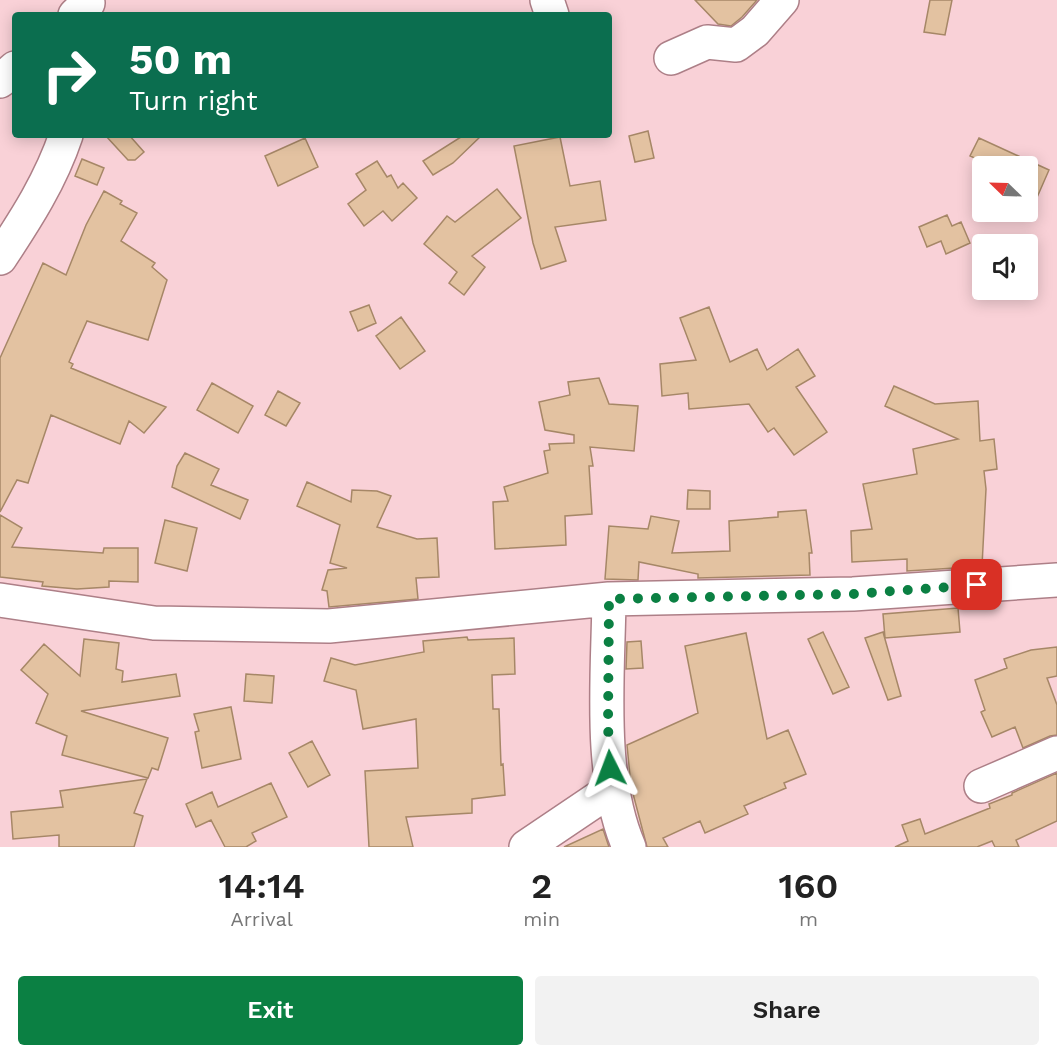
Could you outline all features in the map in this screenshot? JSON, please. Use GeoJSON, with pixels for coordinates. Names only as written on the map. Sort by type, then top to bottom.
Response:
{"type":"FeatureCollection","features":[{"type":"Feature","properties":{"kind":"street"},"geometry":{"type":"LineString","coordinates":[[671,58],[707,42],[736,45],[755,31],[782,0]]}},
{"type":"Feature","properties":{"kind":"street"},"geometry":{"type":"LineString","coordinates":[[0,81],[12,71]]}},
{"type":"Feature","properties":{"kind":"street"},"geometry":{"type":"LineString","coordinates":[[0,258],[27,218],[57,160],[65,138]]}},
{"type":"Feature","properties":{"kind":"street"},"geometry":{"type":"LineString","coordinates":[[0,600],[154,624],[329,626],[609,599],[853,594],[1057,580]]}},
{"type":"Feature","properties":{"kind":"street"},"geometry":{"type":"LineString","coordinates":[[609,599],[608,726],[612,789],[629,847]]}},
{"type":"Feature","properties":{"kind":"street"},"geometry":{"type":"LineString","coordinates":[[981,786],[1057,753]]}},
{"type":"Feature","properties":{"kind":"street"},"geometry":{"type":"LineString","coordinates":[[526,847],[612,789]]}},
{"type":"Feature","properties":{"kind":"building"},"geometry":{"type":"Polygon","coordinates":[[[695,0],[757,0],[731,26],[718,24],[695,0]]]}},
{"type":"Feature","properties":{"kind":"building"},"geometry":{"type":"Polygon","coordinates":[[[930,0],[952,0],[945,35],[924,32],[930,0]]]}},
{"type":"Feature","properties":{"kind":"building"},"geometry":{"type":"Polygon","coordinates":[[[648,131],[654,158],[635,162],[629,136],[648,131]]]}},
{"type":"Feature","properties":{"kind":"building"},"geometry":{"type":"Polygon","coordinates":[[[108,138],[132,138],[144,152],[135,160],[128,160],[108,138]]]}},
{"type":"Feature","properties":{"kind":"building"},"geometry":{"type":"Polygon","coordinates":[[[305,138],[318,167],[278,186],[265,156],[305,138]]]}},
{"type":"Feature","properties":{"kind":"building"},"geometry":{"type":"Polygon","coordinates":[[[459,138],[479,138],[453,163],[433,175],[423,161],[459,138]]]}},
{"type":"Feature","properties":{"kind":"building"},"geometry":{"type":"Polygon","coordinates":[[[560,138],[570,186],[600,181],[606,220],[555,227],[566,261],[541,269],[533,243],[514,146],[560,138]]]}},
{"type":"Feature","properties":{"kind":"building"},"geometry":{"type":"Polygon","coordinates":[[[979,138],[1018,156],[972,157],[970,156],[979,138]]]}},
{"type":"Feature","properties":{"kind":"building"},"geometry":{"type":"Polygon","coordinates":[[[82,159],[104,168],[97,185],[75,176],[82,159]]]}},
{"type":"Feature","properties":{"kind":"building"},"geometry":{"type":"Polygon","coordinates":[[[377,161],[387,177],[391,175],[398,188],[403,183],[417,198],[392,221],[383,211],[364,226],[348,204],[366,190],[356,174],[377,161]]]}},
{"type":"Feature","properties":{"kind":"building"},"geometry":{"type":"Polygon","coordinates":[[[1038,165],[1049,170],[1038,195],[1038,165]]]}},
{"type":"Feature","properties":{"kind":"building"},"geometry":{"type":"Polygon","coordinates":[[[497,189],[521,218],[472,256],[485,267],[464,295],[449,283],[457,272],[424,244],[447,216],[455,222],[497,189]]]}},
{"type":"Feature","properties":{"kind":"building"},"geometry":{"type":"Polygon","coordinates":[[[104,191],[122,201],[120,204],[137,213],[121,241],[155,263],[152,267],[167,280],[148,340],[87,321],[69,362],[73,364],[71,368],[166,407],[144,433],[129,421],[120,444],[51,415],[28,483],[17,480],[0,512],[0,358],[43,263],[66,275],[86,225],[104,191]]]}},
{"type":"Feature","properties":{"kind":"building"},"geometry":{"type":"Polygon","coordinates":[[[947,215],[952,226],[961,222],[970,243],[946,254],[941,241],[927,247],[919,227],[947,215]]]}},
{"type":"Feature","properties":{"kind":"building"},"geometry":{"type":"Polygon","coordinates":[[[369,305],[376,323],[358,331],[350,312],[369,305]]]}},
{"type":"Feature","properties":{"kind":"building"},"geometry":{"type":"Polygon","coordinates":[[[709,307],[730,362],[757,349],[767,370],[798,349],[815,376],[796,387],[827,432],[794,455],[774,428],[768,432],[749,404],[689,409],[688,393],[662,396],[660,364],[696,360],[680,318],[709,307]]]}},
{"type":"Feature","properties":{"kind":"building"},"geometry":{"type":"Polygon","coordinates":[[[401,317],[425,351],[400,369],[376,336],[401,317]]]}},
{"type":"Feature","properties":{"kind":"building"},"geometry":{"type":"Polygon","coordinates":[[[599,378],[609,404],[638,406],[634,451],[590,447],[593,466],[589,466],[592,514],[565,516],[566,545],[495,549],[493,502],[508,501],[504,487],[548,473],[544,451],[550,450],[549,444],[574,443],[574,435],[545,430],[539,402],[570,395],[568,382],[599,378]]]}},
{"type":"Feature","properties":{"kind":"building"},"geometry":{"type":"Polygon","coordinates":[[[212,383],[253,406],[238,433],[197,410],[212,383]]]}},
{"type":"Feature","properties":{"kind":"building"},"geometry":{"type":"Polygon","coordinates":[[[894,386],[935,404],[978,401],[980,441],[994,439],[997,469],[984,471],[986,489],[982,566],[907,571],[907,559],[852,562],[851,531],[872,529],[863,484],[917,474],[913,449],[958,439],[885,406],[894,386]]]}},
{"type":"Feature","properties":{"kind":"building"},"geometry":{"type":"Polygon","coordinates":[[[278,391],[300,403],[286,426],[265,415],[278,391]]]}},
{"type":"Feature","properties":{"kind":"building"},"geometry":{"type":"Polygon","coordinates":[[[185,453],[219,469],[211,485],[248,500],[240,519],[172,487],[177,466],[185,453]]]}},
{"type":"Feature","properties":{"kind":"building"},"geometry":{"type":"Polygon","coordinates":[[[307,482],[351,502],[352,490],[377,491],[391,496],[377,527],[417,539],[437,538],[439,577],[416,578],[418,599],[329,607],[327,591],[322,590],[328,570],[347,568],[330,563],[340,525],[297,506],[307,482]]]}},
{"type":"Feature","properties":{"kind":"building"},"geometry":{"type":"Polygon","coordinates":[[[688,490],[710,491],[710,509],[687,509],[688,490]]]}},
{"type":"Feature","properties":{"kind":"building"},"geometry":{"type":"Polygon","coordinates":[[[806,510],[812,553],[809,553],[810,575],[698,578],[698,574],[639,562],[638,580],[605,579],[609,526],[648,529],[651,516],[679,521],[672,553],[730,551],[729,521],[778,517],[778,512],[806,510]]]}},
{"type":"Feature","properties":{"kind":"building"},"geometry":{"type":"Polygon","coordinates":[[[0,515],[22,528],[12,547],[103,553],[104,548],[138,548],[138,582],[109,581],[109,587],[77,589],[42,586],[43,582],[0,577],[0,515]]]}},
{"type":"Feature","properties":{"kind":"building"},"geometry":{"type":"Polygon","coordinates":[[[165,520],[197,528],[187,571],[155,563],[165,520]]]}},
{"type":"Feature","properties":{"kind":"building"},"geometry":{"type":"Polygon","coordinates":[[[958,608],[960,632],[885,638],[883,614],[958,608]]]}},
{"type":"Feature","properties":{"kind":"building"},"geometry":{"type":"Polygon","coordinates":[[[823,632],[849,687],[833,694],[808,639],[823,632]]]}},
{"type":"Feature","properties":{"kind":"building"},"geometry":{"type":"Polygon","coordinates":[[[883,632],[901,696],[888,700],[865,638],[883,632]]]}},
{"type":"Feature","properties":{"kind":"building"},"geometry":{"type":"Polygon","coordinates":[[[746,633],[767,739],[788,730],[806,774],[784,783],[786,788],[744,806],[748,814],[705,833],[700,821],[663,838],[668,847],[647,847],[631,786],[627,745],[698,713],[685,646],[746,633]]]}},
{"type":"Feature","properties":{"kind":"building"},"geometry":{"type":"Polygon","coordinates":[[[467,637],[468,640],[514,638],[515,674],[492,675],[493,709],[499,709],[501,765],[503,764],[505,795],[472,799],[472,813],[406,817],[413,847],[369,847],[365,771],[418,768],[416,719],[363,729],[356,690],[324,681],[331,658],[355,665],[424,652],[423,641],[467,637]]]}},
{"type":"Feature","properties":{"kind":"building"},"geometry":{"type":"Polygon","coordinates":[[[84,639],[119,643],[116,669],[123,671],[122,682],[176,674],[180,696],[81,711],[168,738],[158,770],[152,768],[148,778],[62,755],[67,736],[36,723],[48,694],[21,670],[44,644],[80,676],[84,639]]]}},
{"type":"Feature","properties":{"kind":"building"},"geometry":{"type":"Polygon","coordinates":[[[641,641],[643,668],[626,669],[627,642],[641,641]]]}},
{"type":"Feature","properties":{"kind":"building"},"geometry":{"type":"Polygon","coordinates":[[[1057,647],[1057,676],[1047,678],[1057,705],[1057,735],[1023,748],[1015,727],[992,737],[981,712],[985,710],[975,680],[1007,668],[1004,659],[1031,650],[1057,647]]]}},
{"type":"Feature","properties":{"kind":"building"},"geometry":{"type":"Polygon","coordinates":[[[246,674],[274,676],[272,703],[244,701],[246,674]]]}},
{"type":"Feature","properties":{"kind":"building"},"geometry":{"type":"Polygon","coordinates":[[[231,707],[241,759],[202,768],[195,732],[199,731],[194,714],[231,707]]]}},
{"type":"Feature","properties":{"kind":"building"},"geometry":{"type":"Polygon","coordinates":[[[312,741],[330,775],[308,787],[289,753],[312,741]]]}},
{"type":"Feature","properties":{"kind":"building"},"geometry":{"type":"Polygon","coordinates":[[[1057,773],[1057,821],[1016,840],[1019,847],[995,847],[992,841],[977,847],[895,847],[908,841],[902,825],[920,819],[925,834],[990,808],[989,804],[1057,773]]]}},
{"type":"Feature","properties":{"kind":"building"},"geometry":{"type":"Polygon","coordinates":[[[147,779],[134,813],[143,816],[134,847],[59,847],[59,835],[13,839],[11,812],[63,807],[60,791],[147,779]]]}},
{"type":"Feature","properties":{"kind":"building"},"geometry":{"type":"Polygon","coordinates":[[[271,783],[287,817],[252,833],[256,841],[246,847],[225,847],[211,820],[196,827],[186,804],[212,792],[218,807],[271,783]]]}},
{"type":"Feature","properties":{"kind":"building"},"geometry":{"type":"Polygon","coordinates":[[[603,829],[609,847],[564,847],[603,829]]]}},
{"type":"Feature","properties":{"kind":"route"},"geometry":{"type":"LineString","coordinates":[[610,768],[609,599],[853,594],[977,585]]}}]}
